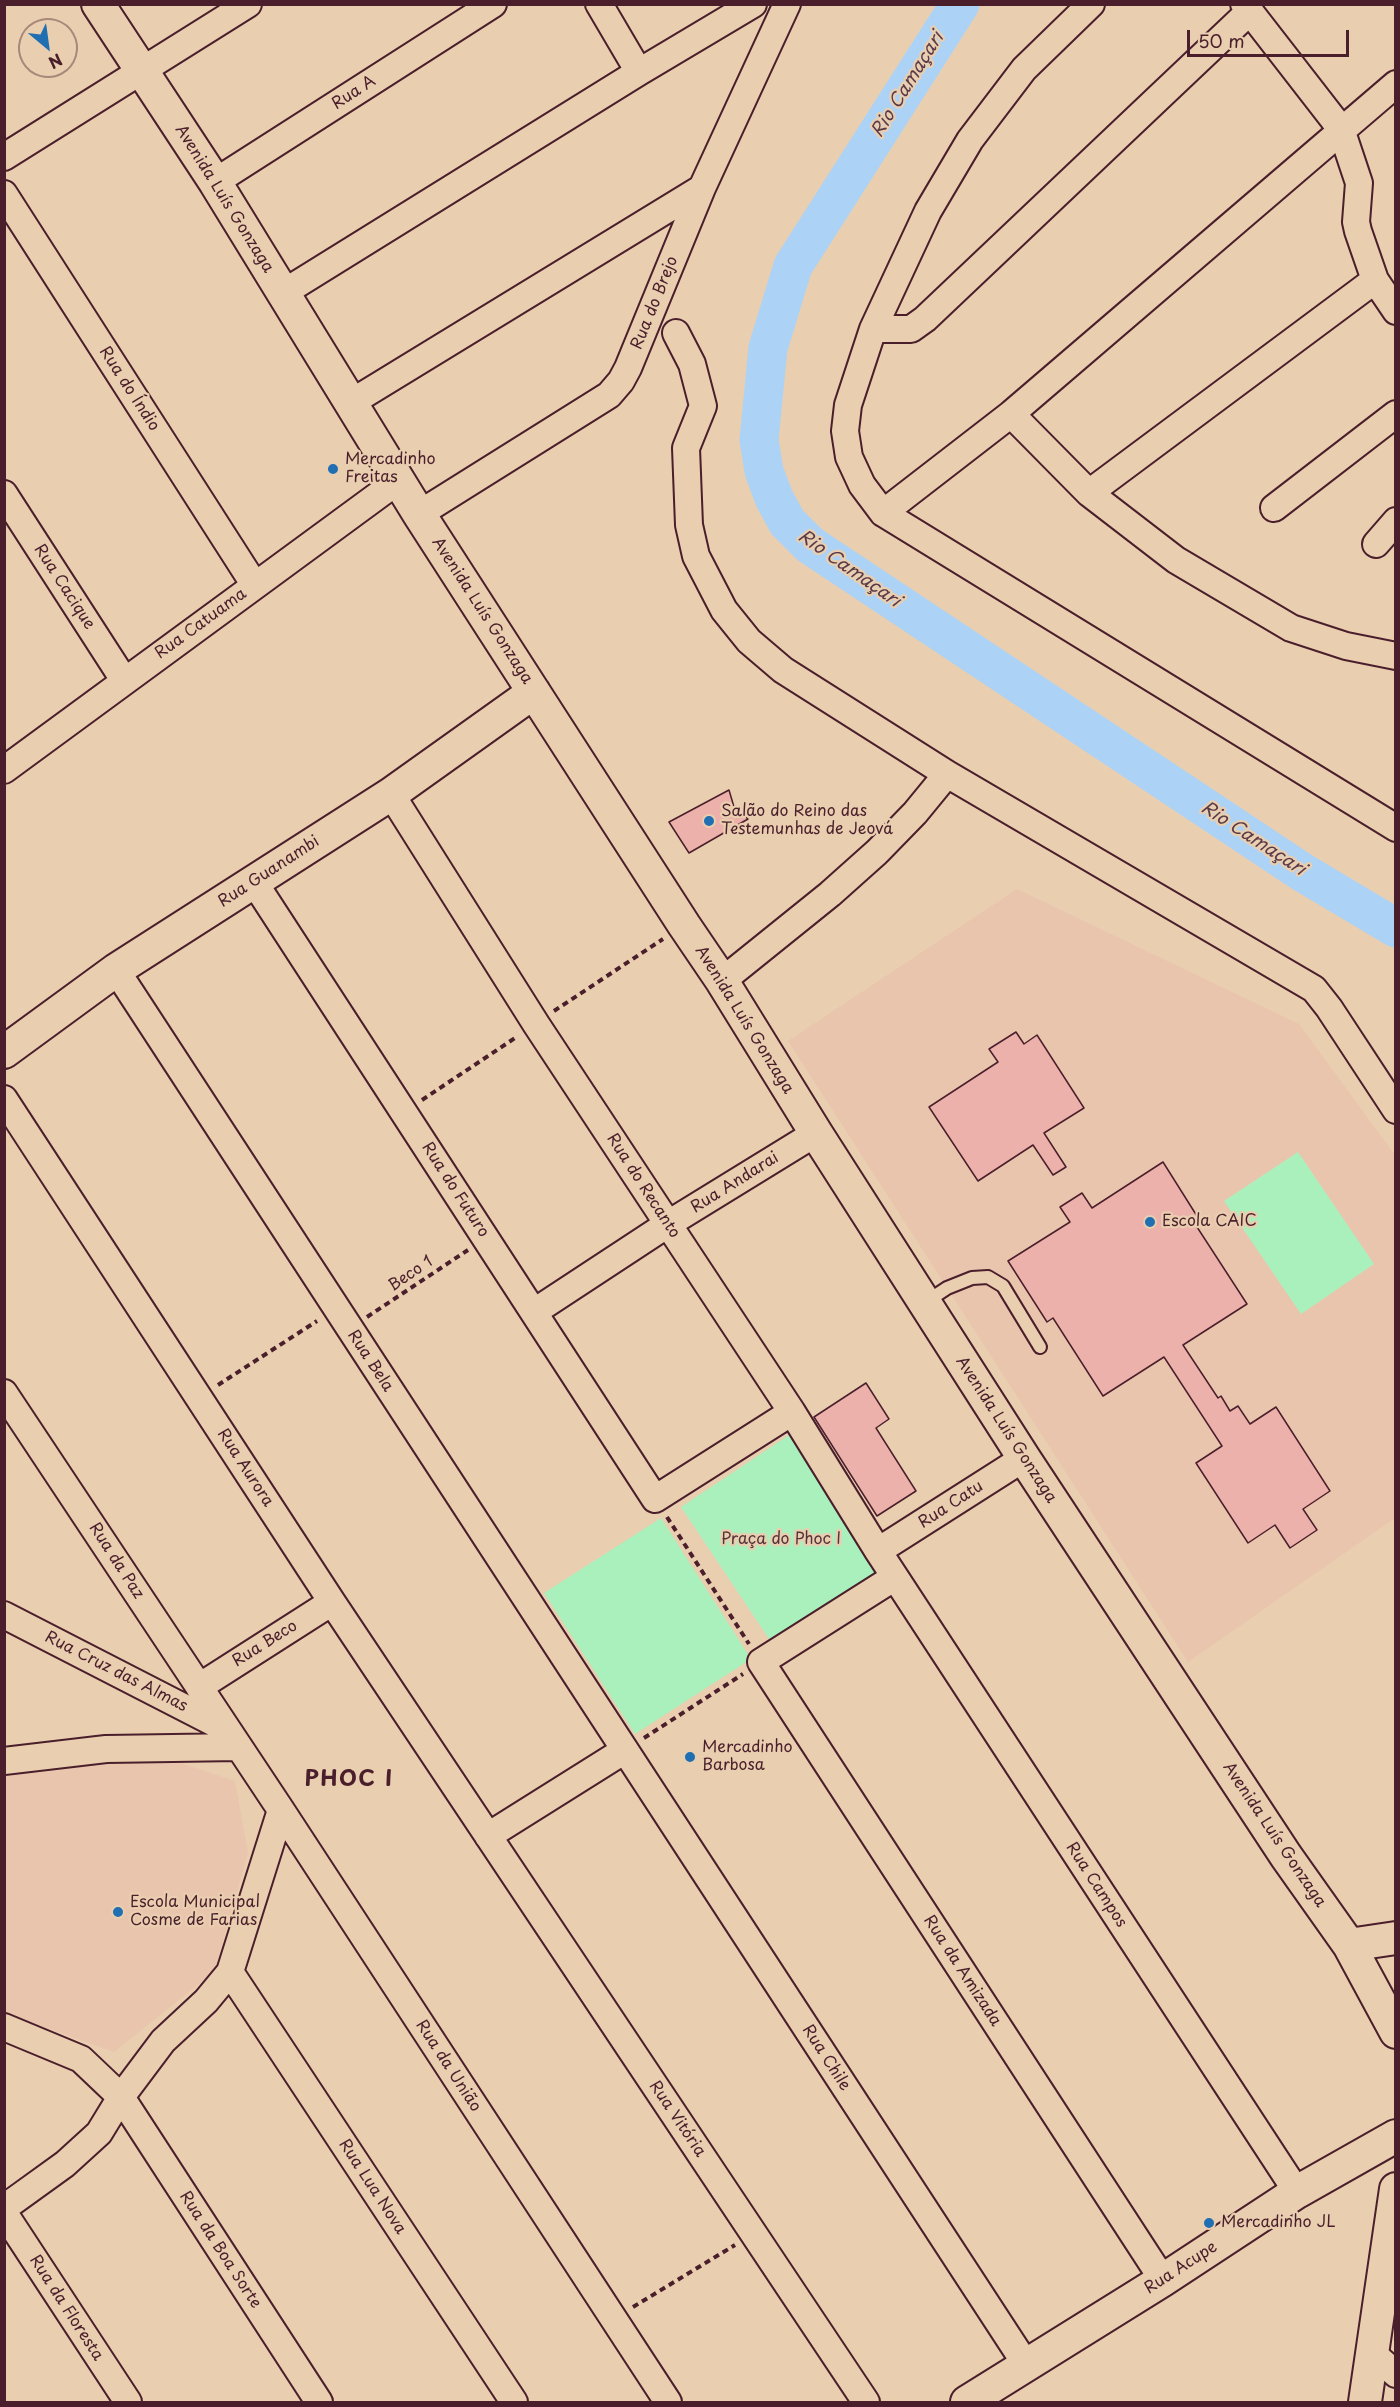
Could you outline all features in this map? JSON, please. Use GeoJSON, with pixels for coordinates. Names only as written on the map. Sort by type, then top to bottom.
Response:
{"type":"FeatureCollection","features":[{"type":"Feature","properties":{"kind":"street","name":"Avenida Luís Gonzaga"},"geometry":{"type":"LineString","coordinates":[[99,4],[215,182],[419,514],[684,926],[722,981],[816,1133],[1024,1458],[1286,1856],[1350,1945],[1395,2032]]}},
{"type":"Feature","properties":{"kind":"street"},"geometry":{"type":"LineString","coordinates":[[4,157],[248,4]]}},
{"type":"Feature","properties":{"kind":"street","name":"Rua A"},"geometry":{"type":"LineString","coordinates":[[215,182],[493,4]]}},
{"type":"Feature","properties":{"kind":"street"},"geometry":{"type":"LineString","coordinates":[[599,4],[639,72]]}},
{"type":"Feature","properties":{"kind":"street"},"geometry":{"type":"LineString","coordinates":[[283,293],[753,4]]}},
{"type":"Feature","properties":{"kind":"street","name":"Rua do Brejo"},"geometry":{"type":"LineString","coordinates":[[419,514],[609,394],[628,368],[702,188],[787,4]]}},
{"type":"Feature","properties":{"kind":"street"},"geometry":{"type":"LineString","coordinates":[[1091,4],[1024,69],[970,140],[928,211],[873,329],[848,405],[845,431],[849,457],[862,485],[883,513],[1395,828]]}},
{"type":"Feature","properties":{"kind":"street"},"geometry":{"type":"LineString","coordinates":[[873,329],[911,329],[925,319],[1247,8],[1341,129],[1359,183],[1356,222],[1376,280],[1395,312]]}},
{"type":"Feature","properties":{"kind":"street"},"geometry":{"type":"LineString","coordinates":[[883,513],[1011,414],[1395,84]]}},
{"type":"Feature","properties":{"kind":"street"},"geometry":{"type":"LineString","coordinates":[[352,402],[702,188]]}},
{"type":"Feature","properties":{"kind":"street","name":"Rua do Índio"},"geometry":{"type":"LineString","coordinates":[[4,194],[254,584]]}},
{"type":"Feature","properties":{"kind":"street"},"geometry":{"type":"LineString","coordinates":[[1089,493],[1376,280]]}},
{"type":"Feature","properties":{"kind":"street"},"geometry":{"type":"LineString","coordinates":[[675,333],[692,364],[703,406],[686,448],[689,525],[696,556],[724,610],[749,641],[783,670],[947,774],[1314,989],[1329,1008],[1395,1110]]}},
{"type":"Feature","properties":{"kind":"street"},"geometry":{"type":"LineString","coordinates":[[1011,414],[1089,493],[1176,560],[1291,628],[1346,646],[1395,656]]}},
{"type":"Feature","properties":{"kind":"street"},"geometry":{"type":"LineString","coordinates":[[1274,508],[1395,414]]}},
{"type":"Feature","properties":{"kind":"street","name":"Rua Catuama"},"geometry":{"type":"LineString","coordinates":[[4,770],[254,584],[399,480]]}},
{"type":"Feature","properties":{"kind":"street","name":"Rua Cacique"},"geometry":{"type":"LineString","coordinates":[[4,494],[124,681]]}},
{"type":"Feature","properties":{"kind":"street"},"geometry":{"type":"LineString","coordinates":[[1376,544],[1395,521]]}},
{"type":"Feature","properties":{"kind":"street","name":"Rua Guanambi"},"geometry":{"type":"LineString","coordinates":[[4,1052],[116,970],[391,794],[534,692]]}},
{"type":"Feature","properties":{"kind":"street"},"geometry":{"type":"LineString","coordinates":[[722,981],[830,894],[876,852],[915,813],[947,774]]}},
{"type":"Feature","properties":{"kind":"street","name":"Rua do Recanto"},"geometry":{"type":"LineString","coordinates":[[391,794],[536,1024],[792,1412],[895,1577]]}},
{"type":"Feature","properties":{"kind":"street","name":"Rua do Futuro"},"geometry":{"type":"LineString","coordinates":[[254,882],[655,1499]]}},
{"type":"Feature","properties":{"kind":"street","name":"Rua Bela"},"geometry":{"type":"LineString","coordinates":[[116,970],[626,1750]]}},
{"type":"Feature","properties":{"kind":"street","name":"Rua Aurora"},"geometry":{"type":"LineString","coordinates":[[4,1099],[332,1602],[488,1836]]}},
{"type":"Feature","properties":{"kind":"street","name":"Rua Andarai"},"geometry":{"type":"LineString","coordinates":[[534,1312],[668,1224],[816,1133]]}},
{"type":"Feature","properties":{"kind":"street","name":"Rua da Paz"},"geometry":{"type":"LineString","coordinates":[[4,1393],[233,1738]]}},
{"type":"Feature","properties":{"kind":"street"},"geometry":{"type":"LineString","coordinates":[[655,1499],[792,1412]]}},
{"type":"Feature","properties":{"kind":"street","name":"Rua Catu"},"geometry":{"type":"LineString","coordinates":[[878,1551],[1024,1458]]}},
{"type":"Feature","properties":{"kind":"street"},"geometry":{"type":"LineString","coordinates":[[761,1662],[895,1577]]}},
{"type":"Feature","properties":{"kind":"street","name":"Rua Campos"},"geometry":{"type":"LineString","coordinates":[[895,1577],[1297,2192]]}},
{"type":"Feature","properties":{"kind":"street","name":"Rua Beco"},"geometry":{"type":"LineString","coordinates":[[199,1687],[332,1602]]}},
{"type":"Feature","properties":{"kind":"street","name":"Rua Cruz das Almas"},"geometry":{"type":"LineString","coordinates":[[4,1615],[233,1738]]}},
{"type":"Feature","properties":{"kind":"street","name":"Rua da Amizada"},"geometry":{"type":"LineString","coordinates":[[761,1662],[1163,2280]]}},
{"type":"Feature","properties":{"kind":"street"},"geometry":{"type":"LineString","coordinates":[[4,1761],[233,1738]]}},
{"type":"Feature","properties":{"kind":"street","name":"Rua da União"},"geometry":{"type":"LineString","coordinates":[[233,1738],[668,2403]]}},
{"type":"Feature","properties":{"kind":"street"},"geometry":{"type":"LineString","coordinates":[[488,1836],[626,1750]]}},
{"type":"Feature","properties":{"kind":"street","name":"Rua Chile"},"geometry":{"type":"LineString","coordinates":[[626,1750],[1027,2366]]}},
{"type":"Feature","properties":{"kind":"street"},"geometry":{"type":"LineString","coordinates":[[4,2210],[64,2164],[99,2133],[121,2097],[164,2041],[206,2001],[230,1972],[281,1810]]}},
{"type":"Feature","properties":{"kind":"street","name":"Rua Vitória"},"geometry":{"type":"LineString","coordinates":[[488,1836],[866,2403]]}},
{"type":"Feature","properties":{"kind":"street"},"geometry":{"type":"LineString","coordinates":[[1350,1945],[1395,1938]]}},
{"type":"Feature","properties":{"kind":"street","name":"Rua Lua Nova"},"geometry":{"type":"LineString","coordinates":[[230,1972],[514,2403]]}},
{"type":"Feature","properties":{"kind":"street","name":"Rua da Boa Sorte"},"geometry":{"type":"LineString","coordinates":[[4,2027],[81,2059],[121,2097],[319,2403]]}},
{"type":"Feature","properties":{"kind":"street","name":"Rua Acupe"},"geometry":{"type":"LineString","coordinates":[[967,2403],[1163,2280],[1297,2192],[1395,2136]]}},
{"type":"Feature","properties":{"kind":"street"},"geometry":{"type":"LineString","coordinates":[[1365,2403],[1395,2190]]}},
{"type":"Feature","properties":{"kind":"street","name":"Rua da Floresta"},"geometry":{"type":"LineString","coordinates":[[4,2210],[128,2403]]}},
{"type":"Feature","properties":{"kind":"street"},"geometry":{"type":"LineString","coordinates":[[1372,2353],[1395,2374]]}},
{"type":"Feature","properties":{"kind":"lane"},"geometry":{"type":"LineString","coordinates":[[924,1302],[972,1278],[988,1276],[1003,1286],[1040,1347]]}},
{"type":"Feature","properties":{"kind":"path","name":"Beco 1"},"geometry":{"type":"LineString","coordinates":[[199,1397],[486,1238]]}},
{"type":"Feature","properties":{"kind":"path"},"geometry":{"type":"LineString","coordinates":[[626,1750],[761,1662],[655,1499]]}},
{"type":"Feature","properties":{"kind":"path"},"geometry":{"type":"LineString","coordinates":[[614,2319],[753,2234]]}},
{"type":"Feature","properties":{"kind":"shaded area","name":"Escola CAIC"},"geometry":{"type":"Polygon","coordinates":[[[1017,889],[1299,1024],[1395,1155],[1395,1518],[1188,1662],[788,1041],[1017,889]]]}},
{"type":"Feature","properties":{"kind":"shaded area","name":"Escola Municipal Cosme de Farias"},"geometry":{"type":"Polygon","coordinates":[[[151,1753],[235,1781],[248,1853],[214,1972],[114,2052],[5,2013],[5,1776],[33,1766],[151,1753]]]}},
{"type":"Feature","properties":{"kind":"green space"},"geometry":{"type":"Polygon","coordinates":[[[1298,1152],[1374,1264],[1301,1314],[1224,1201],[1298,1152]]]}},
{"type":"Feature","properties":{"kind":"green space","name":"Praça do Phoc I"},"geometry":{"type":"Polygon","coordinates":[[[789,1435],[881,1573],[773,1645],[681,1507],[789,1435]]]}},
{"type":"Feature","properties":{"kind":"green space"},"geometry":{"type":"Polygon","coordinates":[[[661,1518],[751,1659],[635,1734],[544,1593],[661,1518]]]}},
{"type":"Feature","properties":{"kind":"building","name":"Salão do Reino das Testemunhas de Jeová"},"geometry":{"type":"Polygon","coordinates":[[[729,790],[734,807],[748,819],[689,853],[669,822],[729,790]]]}},
{"type":"Feature","properties":{"kind":"building"},"geometry":{"type":"Polygon","coordinates":[[[1016,1032],[1024,1044],[1037,1035],[1084,1108],[1044,1133],[1066,1167],[1053,1175],[1033,1145],[978,1181],[929,1107],[998,1062],[989,1049],[1016,1032]]]}},
{"type":"Feature","properties":{"kind":"building"},"geometry":{"type":"Polygon","coordinates":[[[1163,1162],[1202,1224],[1197,1227],[1247,1304],[1183,1345],[1218,1398],[1221,1396],[1230,1411],[1238,1406],[1250,1424],[1276,1407],[1330,1491],[1303,1509],[1317,1530],[1290,1548],[1275,1525],[1248,1543],[1196,1463],[1222,1446],[1164,1357],[1103,1396],[1053,1318],[1047,1322],[1008,1261],[1070,1222],[1060,1207],[1082,1193],[1092,1208],[1163,1162]]]}},
{"type":"Feature","properties":{"kind":"building"},"geometry":{"type":"Polygon","coordinates":[[[866,1383],[889,1419],[876,1428],[916,1491],[877,1516],[814,1417],[866,1383]]]}},
{"type":"Feature","properties":{"kind":"waterway","name":"Rio Camaçari"},"geometry":{"type":"LineString","coordinates":[[960,4],[793,266],[768,348],[759,440],[764,471],[774,498],[787,522],[810,545],[1302,872],[1396,928]]}},
{"type":"Feature","properties":{"kind":"place","name":"Mercadinho Freitas"},"geometry":{"type":"Point","coordinates":[333,469]}},
{"type":"Feature","properties":{"kind":"place","name":"Salão do Reino das Testemunhas de Jeová"},"geometry":{"type":"Point","coordinates":[709,821]}},
{"type":"Feature","properties":{"kind":"place","name":"Escola CAIC"},"geometry":{"type":"Point","coordinates":[1150,1222]}},
{"type":"Feature","properties":{"kind":"place","name":"Mercadinho Barbosa"},"geometry":{"type":"Point","coordinates":[690,1757]}},
{"type":"Feature","properties":{"kind":"place","name":"Escola Municipal Cosme de Farias"},"geometry":{"type":"Point","coordinates":[118,1912]}},
{"type":"Feature","properties":{"kind":"place","name":"Mercadinho JL"},"geometry":{"type":"Point","coordinates":[1209,2223]}},
{"type":"Feature","properties":{"kind":"district","name":"PHOC I"},"geometry":{"type":"Point","coordinates":[349,1780]}}]}
